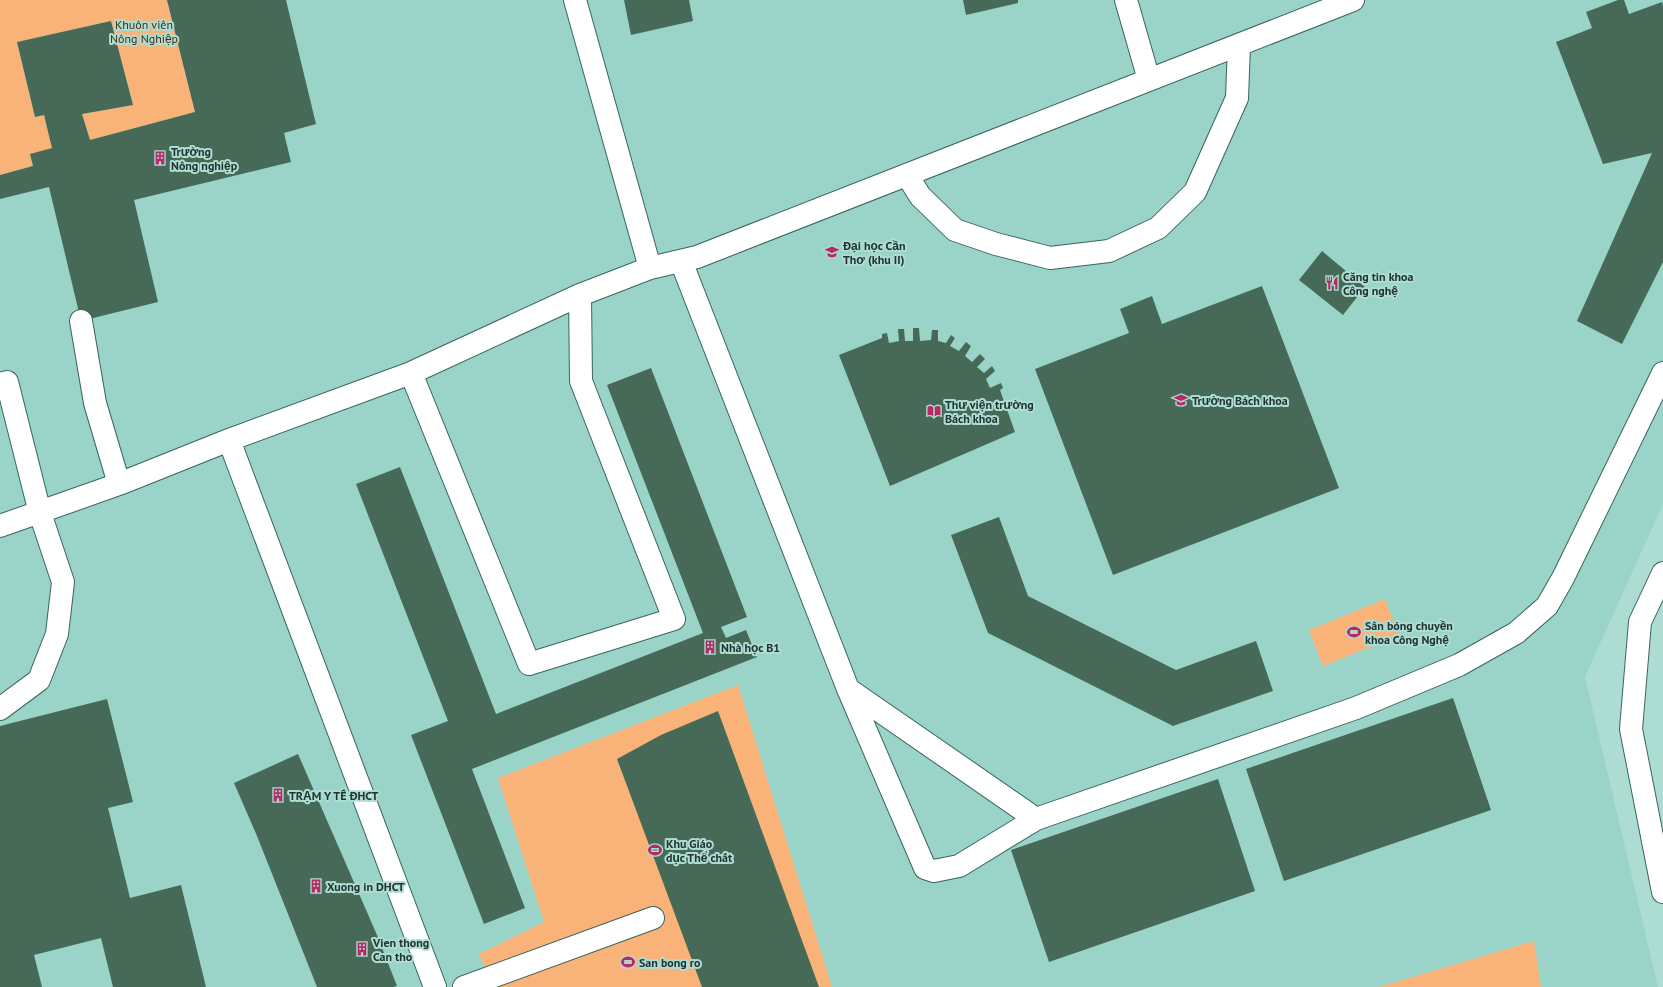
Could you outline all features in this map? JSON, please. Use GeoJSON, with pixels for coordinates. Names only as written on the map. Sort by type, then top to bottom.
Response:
{"type":"FeatureCollection","features":[{"type":"Feature","properties":{"kind":"street"},"geometry":{"type":"LineString","coordinates":[[575,0],[650,268]]}},
{"type":"Feature","properties":{"kind":"street"},"geometry":{"type":"LineString","coordinates":[[1126,0],[1149,80]]}},
{"type":"Feature","properties":{"kind":"street"},"geometry":{"type":"LineString","coordinates":[[0,526],[119,484],[229,440],[411,373],[580,295],[650,268],[697,257],[1353,0]]}},
{"type":"Feature","properties":{"kind":"street"},"geometry":{"type":"LineString","coordinates":[[907,174],[920,196],[955,230],[996,244],[1050,258],[1109,251],[1158,228],[1195,192],[1237,98],[1239,45]]}},
{"type":"Feature","properties":{"kind":"street"},"geometry":{"type":"LineString","coordinates":[[681,261],[848,689],[925,868],[934,871],[959,866],[1036,819],[1356,708],[1459,665],[1516,633],[1547,606],[1563,578],[1663,373]]}},
{"type":"Feature","properties":{"kind":"street"},"geometry":{"type":"LineString","coordinates":[[411,373],[529,664],[674,619],[581,381],[580,295]]}},
{"type":"Feature","properties":{"kind":"street"},"geometry":{"type":"LineString","coordinates":[[81,321],[94,403],[119,484]]}},
{"type":"Feature","properties":{"kind":"street"},"geometry":{"type":"LineString","coordinates":[[0,384],[7,382],[40,513],[63,582],[57,634],[39,680],[0,709]]}},
{"type":"Feature","properties":{"kind":"street"},"geometry":{"type":"LineString","coordinates":[[229,440],[435,987]]}},
{"type":"Feature","properties":{"kind":"street"},"geometry":{"type":"LineString","coordinates":[[1663,574],[1640,622],[1631,729],[1663,892]]}},
{"type":"Feature","properties":{"kind":"street"},"geometry":{"type":"LineString","coordinates":[[848,689],[1036,819]]}},
{"type":"Feature","properties":{"kind":"street"},"geometry":{"type":"LineString","coordinates":[[464,987],[653,918]]}},
{"type":"Feature","properties":{"kind":"shaded area","name":"Đại học Cần Thơ (khu II)"},"geometry":{"type":"Polygon","coordinates":[[[0,0],[1663,0],[1663,504],[1585,677],[1658,987],[0,987],[0,0]]]}},
{"type":"Feature","properties":{"kind":"green space","name":"Khuôn viên Nông Nghiệp"},"geometry":{"type":"Polygon","coordinates":[[[0,0],[167,0],[195,112],[90,140],[82,114],[133,105],[111,21],[17,42],[35,117],[44,115],[52,148],[30,154],[33,166],[0,175],[0,0]]]}},
{"type":"Feature","properties":{"kind":"green space","name":"Sân bóng chuyền khoa Công Nghệ"},"geometry":{"type":"Polygon","coordinates":[[[1385,599],[1399,635],[1323,666],[1309,630],[1385,599]]]}},
{"type":"Feature","properties":{"kind":"green space","name":"Khu Giáo dục Thể chất"},"geometry":{"type":"Polygon","coordinates":[[[738,685],[832,987],[493,987],[479,954],[544,922],[498,778],[738,685]]]}},
{"type":"Feature","properties":{"kind":"green space"},"geometry":{"type":"Polygon","coordinates":[[[1534,941],[1541,987],[1379,987],[1534,941]]]}},
{"type":"Feature","properties":{"kind":"building","name":"Trường Nông nghiệp"},"geometry":{"type":"Polygon","coordinates":[[[167,0],[286,0],[316,124],[284,133],[291,162],[134,200],[158,302],[81,321],[49,187],[0,199],[0,175],[33,166],[30,154],[52,148],[44,115],[35,117],[17,42],[111,21],[133,105],[82,114],[90,140],[195,112],[167,0]]]}},
{"type":"Feature","properties":{"kind":"building"},"geometry":{"type":"Polygon","coordinates":[[[624,0],[689,0],[693,21],[631,35],[624,0]]]}},
{"type":"Feature","properties":{"kind":"building"},"geometry":{"type":"Polygon","coordinates":[[[963,0],[1018,0],[1018,3],[966,15],[963,0]]]}},
{"type":"Feature","properties":{"kind":"building"},"geometry":{"type":"Polygon","coordinates":[[[1618,0],[1624,0],[1629,14],[1662,2],[1663,6],[1663,262],[1622,344],[1577,321],[1652,153],[1603,164],[1556,42],[1592,28],[1586,12],[1618,0]]]}},
{"type":"Feature","properties":{"kind":"building","name":"Căng tin khoa Công nghệ"},"geometry":{"type":"Polygon","coordinates":[[[1322,251],[1365,287],[1343,315],[1299,280],[1322,251]]]}},
{"type":"Feature","properties":{"kind":"building"},"geometry":{"type":"Polygon","coordinates":[[[1262,286],[1339,488],[1113,575],[1035,369],[1129,333],[1120,309],[1152,296],[1162,324],[1262,286]]]}},
{"type":"Feature","properties":{"kind":"building","name":"Thư viện trường Bách khoa"},"geometry":{"type":"Polygon","coordinates":[[[913,328],[919,328],[920,341],[931,340],[932,330],[938,330],[938,341],[946,343],[951,335],[955,338],[950,346],[959,351],[966,342],[971,346],[965,356],[972,362],[980,354],[985,359],[977,367],[984,373],[992,366],[995,371],[986,379],[990,388],[1001,383],[1003,388],[1000,390],[1015,432],[890,486],[839,355],[882,338],[882,334],[887,333],[889,343],[899,341],[898,329],[904,329],[905,341],[913,341],[913,328]]]}},
{"type":"Feature","properties":{"kind":"building","name":"Nhà học B1"},"geometry":{"type":"Polygon","coordinates":[[[651,368],[747,617],[721,627],[726,638],[746,630],[757,657],[472,769],[525,908],[484,924],[411,735],[448,721],[356,484],[400,467],[496,714],[703,633],[607,385],[651,368]]]}},
{"type":"Feature","properties":{"kind":"building"},"geometry":{"type":"Polygon","coordinates":[[[999,517],[1028,596],[1176,670],[1256,641],[1273,691],[1173,726],[988,633],[951,535],[999,517]]]}},
{"type":"Feature","properties":{"kind":"building"},"geometry":{"type":"Polygon","coordinates":[[[1453,698],[1491,810],[1284,881],[1246,769],[1453,698]]]}},
{"type":"Feature","properties":{"kind":"building"},"geometry":{"type":"Polygon","coordinates":[[[107,699],[133,802],[108,808],[130,898],[181,885],[206,987],[113,987],[101,938],[34,955],[42,987],[0,987],[0,726],[107,699]]]}},
{"type":"Feature","properties":{"kind":"building"},"geometry":{"type":"Polygon","coordinates":[[[718,711],[819,987],[702,987],[617,759],[661,735],[718,711]]]}},
{"type":"Feature","properties":{"kind":"building"},"geometry":{"type":"Polygon","coordinates":[[[298,754],[377,935],[397,986],[317,987],[257,836],[234,783],[298,754]]]}},
{"type":"Feature","properties":{"kind":"building"},"geometry":{"type":"Polygon","coordinates":[[[1218,779],[1255,891],[1049,962],[1011,850],[1218,779]]]}},
{"type":"Feature","properties":{"kind":"place","name":"Trường Nông nghiệp"},"geometry":{"type":"Point","coordinates":[160,158]}},
{"type":"Feature","properties":{"kind":"place","name":"Đại học Cần Thơ (khu II)"},"geometry":{"type":"Point","coordinates":[832,252]}},
{"type":"Feature","properties":{"kind":"place","name":"Căng tin khoa Công nghệ"},"geometry":{"type":"Point","coordinates":[1332,283]}},
{"type":"Feature","properties":{"kind":"place","name":"Trường Bách khoa"},"geometry":{"type":"Point","coordinates":[1181,400]}},
{"type":"Feature","properties":{"kind":"place","name":"Thư viện trường Bách khoa"},"geometry":{"type":"Point","coordinates":[934,411]}},
{"type":"Feature","properties":{"kind":"place","name":"Sân bóng chuyền khoa Công Nghệ"},"geometry":{"type":"Point","coordinates":[1354,632]}},
{"type":"Feature","properties":{"kind":"place","name":"Nhà học B1"},"geometry":{"type":"Point","coordinates":[710,647]}},
{"type":"Feature","properties":{"kind":"place","name":"TRẠM Y TẾ ĐHCT"},"geometry":{"type":"Point","coordinates":[278,795]}},
{"type":"Feature","properties":{"kind":"place","name":"Khu Giáo dục Thể chất"},"geometry":{"type":"Point","coordinates":[655,850]}},
{"type":"Feature","properties":{"kind":"place","name":"Xuong in DHCT"},"geometry":{"type":"Point","coordinates":[316,886]}},
{"type":"Feature","properties":{"kind":"place","name":"Vien thong Can tho"},"geometry":{"type":"Point","coordinates":[362,949]}},
{"type":"Feature","properties":{"kind":"place","name":"San bong ro"},"geometry":{"type":"Point","coordinates":[628,962]}}]}
